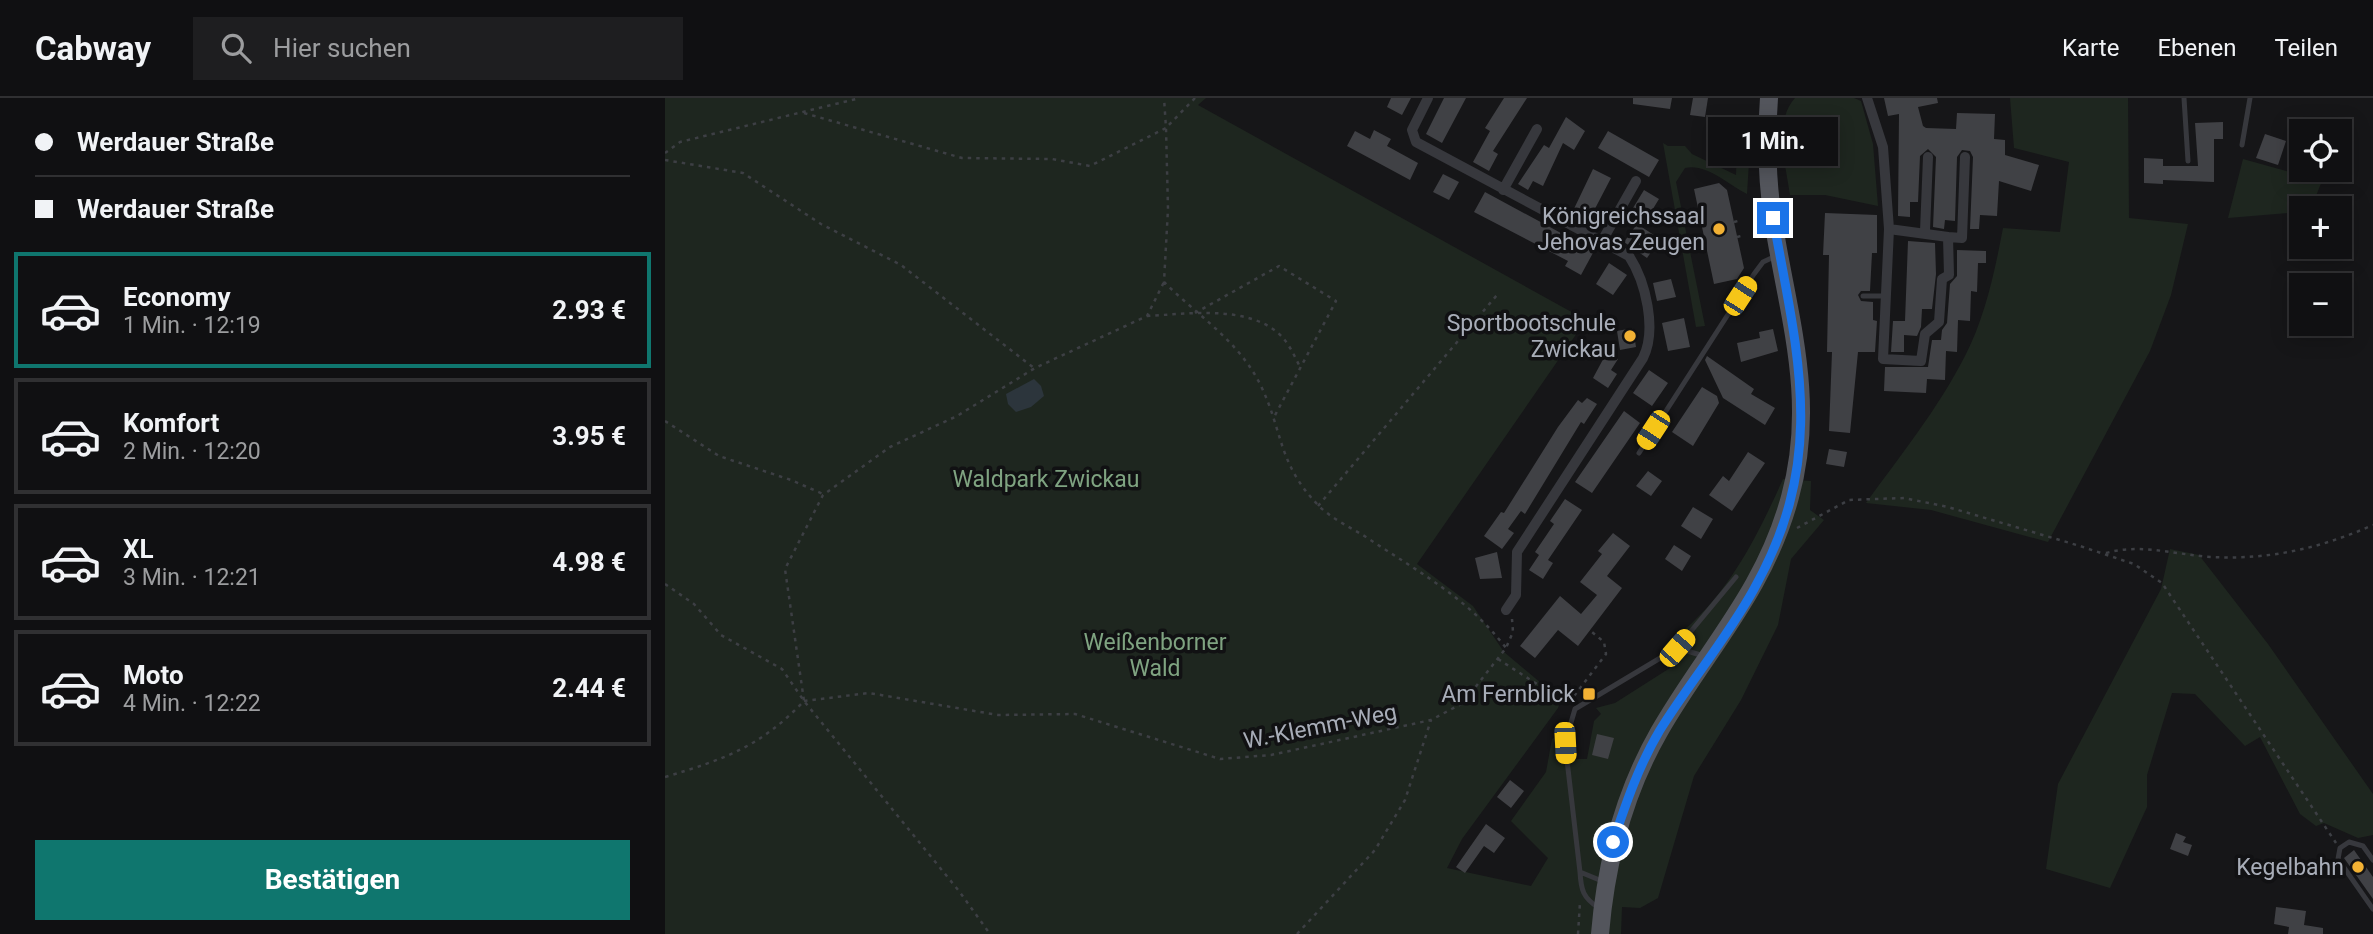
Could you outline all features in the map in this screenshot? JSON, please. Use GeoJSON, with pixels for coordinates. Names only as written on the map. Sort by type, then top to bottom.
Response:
{"type":"FeatureCollection","features":[{"type":"Feature","properties":{"kind":"main road"},"geometry":{"type":"LineString","coordinates":[[1600,934],[1605,882],[1613,842],[1640,768],[1659,732],[1754,589],[1798,460],[1802,394],[1793,319],[1770,198],[1767,130],[1769,98]]}},
{"type":"Feature","properties":{"kind":"street"},"geometry":{"type":"LineString","coordinates":[[1428,98],[1412,131],[1416,142],[1629,256],[1636,267],[1646,305],[1649,345],[1517,552],[1516,595],[1508,607]]}},
{"type":"Feature","properties":{"kind":"street"},"geometry":{"type":"LineString","coordinates":[[1867,98],[1884,147],[1889,229],[1883,359],[1921,361],[1925,334],[1939,322],[1942,279],[1949,275],[1948,237]]}},
{"type":"Feature","properties":{"kind":"street"},"geometry":{"type":"LineString","coordinates":[[1503,190],[1537,129]]}},
{"type":"Feature","properties":{"kind":"street"},"geometry":{"type":"LineString","coordinates":[[1925,232],[1928,157]]}},
{"type":"Feature","properties":{"kind":"street"},"geometry":{"type":"LineString","coordinates":[[1889,229],[1925,232],[1928,236],[1962,238],[1965,157]]}},
{"type":"Feature","properties":{"kind":"street"},"geometry":{"type":"LineString","coordinates":[[1602,241],[1636,181]]}},
{"type":"Feature","properties":{"kind":"lane"},"geometry":{"type":"LineString","coordinates":[[2184,98],[2188,161]]}},
{"type":"Feature","properties":{"kind":"lane"},"geometry":{"type":"LineString","coordinates":[[2242,145],[2250,98]]}},
{"type":"Feature","properties":{"kind":"lane"},"geometry":{"type":"LineString","coordinates":[[1639,453],[1754,274],[1763,262],[1779,254]]}},
{"type":"Feature","properties":{"kind":"lane"},"geometry":{"type":"LineString","coordinates":[[1863,296],[1886,296]]}},
{"type":"Feature","properties":{"kind":"lane"},"geometry":{"type":"LineString","coordinates":[[1602,910],[1588,901],[1581,891],[1565,743],[1575,709],[1677,648],[1737,577]]}},
{"type":"Feature","properties":{"kind":"lane"},"geometry":{"type":"LineString","coordinates":[[1677,648],[1710,657]]}},
{"type":"Feature","properties":{"kind":"lane"},"geometry":{"type":"LineString","coordinates":[[2373,860],[2363,846],[2349,842],[2340,848],[2338,859],[2373,909]]}},
{"type":"Feature","properties":{"kind":"lane"},"geometry":{"type":"LineString","coordinates":[[1580,872],[1605,882]]}},
{"type":"Feature","properties":{"kind":"path"},"geometry":{"type":"LineString","coordinates":[[665,153],[680,142],[860,98]]}},
{"type":"Feature","properties":{"kind":"path"},"geometry":{"type":"LineString","coordinates":[[1147,316],[1164,282],[1168,209],[1164,98]]}},
{"type":"Feature","properties":{"kind":"path"},"geometry":{"type":"LineString","coordinates":[[804,113],[962,158],[1052,159],[1090,166],[1166,128],[1195,98]]}},
{"type":"Feature","properties":{"kind":"path"},"geometry":{"type":"LineString","coordinates":[[665,160],[743,173],[821,224],[901,265],[1035,368]]}},
{"type":"Feature","properties":{"kind":"path"},"geometry":{"type":"LineString","coordinates":[[1195,313],[1279,266],[1336,301],[1272,420]]}},
{"type":"Feature","properties":{"kind":"path"},"geometry":{"type":"LineString","coordinates":[[1164,282],[1236,349],[1261,385],[1289,468],[1318,506],[1420,571],[1475,611],[1506,648],[1513,632],[1508,607]]}},
{"type":"Feature","properties":{"kind":"path"},"geometry":{"type":"LineString","coordinates":[[1318,506],[1497,295]]}},
{"type":"Feature","properties":{"kind":"path"},"geometry":{"type":"LineString","coordinates":[[804,701],[785,569],[824,495],[890,447],[957,416],[1035,368],[1147,316],[1233,314],[1275,330],[1289,345],[1301,369]]}},
{"type":"Feature","properties":{"kind":"path"},"geometry":{"type":"LineString","coordinates":[[665,421],[719,456],[791,480],[824,495]]}},
{"type":"Feature","properties":{"kind":"path"},"geometry":{"type":"LineString","coordinates":[[1772,534],[1794,529],[1849,500],[1904,498],[1948,507],[2134,564],[2162,583],[2340,848]]}},
{"type":"Feature","properties":{"kind":"path"},"geometry":{"type":"LineString","coordinates":[[2103,554],[2127,547],[2211,557],[2265,556],[2304,550],[2373,525]]}},
{"type":"Feature","properties":{"kind":"path"},"geometry":{"type":"LineString","coordinates":[[665,584],[694,604],[721,635],[782,669],[804,701],[959,891],[990,934]]}},
{"type":"Feature","properties":{"kind":"path"},"geometry":{"type":"LineString","coordinates":[[1498,659],[1568,704],[1606,654],[1604,642],[1592,632]]}},
{"type":"Feature","properties":{"kind":"path","name":"W.-Klemm-Weg"},"geometry":{"type":"LineString","coordinates":[[804,701],[869,693],[998,715],[1075,714],[1220,760],[1271,755],[1431,720],[1463,703],[1506,648]]}},
{"type":"Feature","properties":{"kind":"path"},"geometry":{"type":"LineString","coordinates":[[665,777],[718,761],[776,730],[804,701]]}},
{"type":"Feature","properties":{"kind":"path"},"geometry":{"type":"LineString","coordinates":[[1297,934],[1375,850],[1405,800],[1431,720]]}},
{"type":"Feature","properties":{"kind":"path"},"geometry":{"type":"LineString","coordinates":[[1578,934],[1581,891]]}},
{"type":"Feature","properties":{"kind":"green space","name":"Weißenborner Wald"},"geometry":{"type":"Polygon","coordinates":[[[665,98],[1206,98],[1198,105],[1586,320],[1417,564],[1473,606],[1504,652],[1561,700],[1558,708],[1462,839],[1447,868],[1531,886],[1548,858],[1511,821],[1546,772],[1552,739],[1559,735],[1561,759],[1587,759],[1594,721],[1601,714],[1596,708],[1615,703],[1670,668],[1660,656],[1662,650],[1669,640],[1688,626],[1722,590],[1755,536],[1783,479],[1811,481],[1810,510],[1824,520],[1791,559],[1778,625],[1741,700],[1694,776],[1658,898],[1640,908],[1622,907],[1621,934],[665,934],[665,98]]]}},
{"type":"Feature","properties":{"kind":"green space"},"geometry":{"type":"Polygon","coordinates":[[[1795,98],[1854,98],[1861,101],[1873,144],[1878,206],[1825,195],[1790,195],[1783,132],[1784,119],[1795,98]]]}},
{"type":"Feature","properties":{"kind":"green space"},"geometry":{"type":"Polygon","coordinates":[[[2010,98],[2128,98],[2129,218],[2188,224],[2171,295],[2150,351],[2048,542],[1931,510],[1866,503],[1931,413],[1965,356],[1984,310],[2003,228],[2060,232],[2069,162],[2014,148],[2010,98]]]}},
{"type":"Feature","properties":{"kind":"green space"},"geometry":{"type":"Polygon","coordinates":[[[1751,131],[1747,194],[1709,172],[1693,167],[1685,168],[1676,182],[1705,326],[1696,327],[1663,143],[1668,146],[1685,146],[1692,154],[1736,175],[1737,146],[1751,131]]]}},
{"type":"Feature","properties":{"kind":"green space"},"geometry":{"type":"Polygon","coordinates":[[[2243,159],[2289,172],[2289,182],[2322,182],[2316,196],[2289,196],[2289,213],[2228,218],[2243,159]]]}},
{"type":"Feature","properties":{"kind":"green space"},"geometry":{"type":"Polygon","coordinates":[[[2170,549],[2199,555],[2268,644],[2373,794],[2373,835],[2358,838],[2324,823],[2316,826],[2300,814],[2260,737],[2245,746],[2195,694],[2172,693],[2147,775],[2147,807],[2110,888],[2046,869],[2058,784],[2161,589],[2170,549]]]}},
{"type":"Feature","properties":{"kind":"shaded area"},"geometry":{"type":"Polygon","coordinates":[[[1034,379],[1041,386],[1044,396],[1031,407],[1016,412],[1008,404],[1006,394],[1034,379]]]}},
{"type":"Feature","properties":{"kind":"building"},"geometry":{"type":"Polygon","coordinates":[[[1391,98],[1411,98],[1402,115],[1387,107],[1391,98]]]}},
{"type":"Feature","properties":{"kind":"building"},"geometry":{"type":"Polygon","coordinates":[[[1444,98],[1466,98],[1442,143],[1426,134],[1444,98]]]}},
{"type":"Feature","properties":{"kind":"building"},"geometry":{"type":"Polygon","coordinates":[[[1504,98],[1527,98],[1493,151],[1498,154],[1489,171],[1473,162],[1490,131],[1485,128],[1504,98]]]}},
{"type":"Feature","properties":{"kind":"building"},"geometry":{"type":"Polygon","coordinates":[[[1633,98],[1672,98],[1670,109],[1633,104],[1633,98]]]}},
{"type":"Feature","properties":{"kind":"building"},"geometry":{"type":"Polygon","coordinates":[[[1693,98],[1708,98],[1705,117],[1690,115],[1693,98]]]}},
{"type":"Feature","properties":{"kind":"building"},"geometry":{"type":"Polygon","coordinates":[[[1884,98],[1937,98],[1938,103],[1918,107],[1926,128],[1956,129],[1957,113],[1995,114],[1994,139],[2005,140],[2005,155],[2039,165],[2031,191],[1999,181],[1997,216],[1980,215],[1979,229],[1970,229],[1973,157],[1970,151],[1962,150],[1957,157],[1955,221],[1945,220],[1944,229],[1933,227],[1936,157],[1928,149],[1920,156],[1918,202],[1910,202],[1910,217],[1898,216],[1899,114],[1888,116],[1884,98]]]}},
{"type":"Feature","properties":{"kind":"building"},"geometry":{"type":"Polygon","coordinates":[[[1566,117],[1585,131],[1574,150],[1563,143],[1543,186],[1533,181],[1528,190],[1518,184],[1544,145],[1549,148],[1566,117]]]}},
{"type":"Feature","properties":{"kind":"building"},"geometry":{"type":"Polygon","coordinates":[[[2223,122],[2223,139],[2214,139],[2214,182],[2163,180],[2163,184],[2144,183],[2144,158],[2163,159],[2163,166],[2198,166],[2195,123],[2223,122]]]}},
{"type":"Feature","properties":{"kind":"building"},"geometry":{"type":"Polygon","coordinates":[[[1374,130],[1391,139],[1387,146],[1418,163],[1410,180],[1347,146],[1355,131],[1370,139],[1374,130]]]}},
{"type":"Feature","properties":{"kind":"building"},"geometry":{"type":"Polygon","coordinates":[[[1608,131],[1659,160],[1649,177],[1598,148],[1608,131]]]}},
{"type":"Feature","properties":{"kind":"building"},"geometry":{"type":"Polygon","coordinates":[[[2265,134],[2286,141],[2278,165],[2256,158],[2265,134]]]}},
{"type":"Feature","properties":{"kind":"building"},"geometry":{"type":"Polygon","coordinates":[[[1593,169],[1611,178],[1587,224],[1571,215],[1593,169]]]}},
{"type":"Feature","properties":{"kind":"building"},"geometry":{"type":"Polygon","coordinates":[[[1443,174],[1459,182],[1449,200],[1433,192],[1443,174]]]}},
{"type":"Feature","properties":{"kind":"building","name":"Königreichssaal Jehovas Zeugen"},"geometry":{"type":"Polygon","coordinates":[[[1719,183],[1727,190],[1744,268],[1737,279],[1714,284],[1694,189],[1719,183]]]}},
{"type":"Feature","properties":{"kind":"building"},"geometry":{"type":"Polygon","coordinates":[[[1644,190],[1659,199],[1648,217],[1633,208],[1644,190]]]}},
{"type":"Feature","properties":{"kind":"building"},"geometry":{"type":"Polygon","coordinates":[[[1485,192],[1594,251],[1581,275],[1565,266],[1568,261],[1474,212],[1485,192]]]}},
{"type":"Feature","properties":{"kind":"building"},"geometry":{"type":"Polygon","coordinates":[[[1825,213],[1877,215],[1877,253],[1872,253],[1870,291],[1861,291],[1858,295],[1861,301],[1873,302],[1873,320],[1877,321],[1875,352],[1858,352],[1850,433],[1829,431],[1832,352],[1827,352],[1829,255],[1823,255],[1825,213]]]}},
{"type":"Feature","properties":{"kind":"building"},"geometry":{"type":"Polygon","coordinates":[[[1637,224],[1660,239],[1647,258],[1624,242],[1637,224]]]}},
{"type":"Feature","properties":{"kind":"building"},"geometry":{"type":"Polygon","coordinates":[[[1908,241],[1935,243],[1936,274],[1932,309],[1922,309],[1921,327],[1917,336],[1904,335],[1904,352],[1891,352],[1893,321],[1905,321],[1908,241]]]}},
{"type":"Feature","properties":{"kind":"building"},"geometry":{"type":"Polygon","coordinates":[[[1957,250],[1986,251],[1986,263],[1978,263],[1977,292],[1971,291],[1970,321],[1958,320],[1957,352],[1946,351],[1945,380],[1927,379],[1926,393],[1884,391],[1885,367],[1928,367],[1932,340],[1941,340],[1942,330],[1947,323],[1950,284],[1957,276],[1957,250]]]}},
{"type":"Feature","properties":{"kind":"building"},"geometry":{"type":"Polygon","coordinates":[[[1609,263],[1627,275],[1613,295],[1596,284],[1609,263]]]}},
{"type":"Feature","properties":{"kind":"building"},"geometry":{"type":"Polygon","coordinates":[[[1671,279],[1676,297],[1657,301],[1653,283],[1671,279]]]}},
{"type":"Feature","properties":{"kind":"building"},"geometry":{"type":"Polygon","coordinates":[[[1684,318],[1690,347],[1668,351],[1662,323],[1684,318]]]}},
{"type":"Feature","properties":{"kind":"building"},"geometry":{"type":"Polygon","coordinates":[[[1633,328],[1636,347],[1620,350],[1617,331],[1633,328]]]}},
{"type":"Feature","properties":{"kind":"building"},"geometry":{"type":"Polygon","coordinates":[[[1773,329],[1778,351],[1741,362],[1737,343],[1760,338],[1759,332],[1773,329]]]}},
{"type":"Feature","properties":{"kind":"building"},"geometry":{"type":"Polygon","coordinates":[[[1607,352],[1618,359],[1611,370],[1617,374],[1608,388],[1593,378],[1607,352]]]}},
{"type":"Feature","properties":{"kind":"building"},"geometry":{"type":"Polygon","coordinates":[[[1707,356],[1754,389],[1751,394],[1775,408],[1765,425],[1723,398],[1705,360],[1707,356]]]}},
{"type":"Feature","properties":{"kind":"building"},"geometry":{"type":"Polygon","coordinates":[[[1649,370],[1668,383],[1652,406],[1633,393],[1649,370]]]}},
{"type":"Feature","properties":{"kind":"building"},"geometry":{"type":"Polygon","coordinates":[[[1702,387],[1717,396],[1719,403],[1693,446],[1672,432],[1702,387]]]}},
{"type":"Feature","properties":{"kind":"building"},"geometry":{"type":"Polygon","coordinates":[[[1587,398],[1597,404],[1584,424],[1581,422],[1525,514],[1521,511],[1508,529],[1514,533],[1502,549],[1484,536],[1501,512],[1504,513],[1578,400],[1582,403],[1587,398]]]}},
{"type":"Feature","properties":{"kind":"building"},"geometry":{"type":"Polygon","coordinates":[[[1624,411],[1640,423],[1592,493],[1575,482],[1624,411]]]}},
{"type":"Feature","properties":{"kind":"building"},"geometry":{"type":"Polygon","coordinates":[[[1829,449],[1847,452],[1844,467],[1826,464],[1829,449]]]}},
{"type":"Feature","properties":{"kind":"building"},"geometry":{"type":"Polygon","coordinates":[[[1748,452],[1765,463],[1732,511],[1709,495],[1723,476],[1729,481],[1748,452]]]}},
{"type":"Feature","properties":{"kind":"building"},"geometry":{"type":"Polygon","coordinates":[[[1648,471],[1662,481],[1651,496],[1636,486],[1648,471]]]}},
{"type":"Feature","properties":{"kind":"building"},"geometry":{"type":"Polygon","coordinates":[[[1565,499],[1582,510],[1548,560],[1553,563],[1543,579],[1529,570],[1539,555],[1535,552],[1554,524],[1550,521],[1565,499]]]}},
{"type":"Feature","properties":{"kind":"building"},"geometry":{"type":"Polygon","coordinates":[[[1693,507],[1713,519],[1701,539],[1681,526],[1693,507]]]}},
{"type":"Feature","properties":{"kind":"building"},"geometry":{"type":"Polygon","coordinates":[[[1613,533],[1630,546],[1607,576],[1622,588],[1578,646],[1558,630],[1535,658],[1520,646],[1560,596],[1581,614],[1597,595],[1580,582],[1602,554],[1598,551],[1613,533]]]}},
{"type":"Feature","properties":{"kind":"building"},"geometry":{"type":"Polygon","coordinates":[[[1674,545],[1691,556],[1682,571],[1665,559],[1674,545]]]}},
{"type":"Feature","properties":{"kind":"building"},"geometry":{"type":"Polygon","coordinates":[[[1497,552],[1502,578],[1480,579],[1475,558],[1497,552]]]}},
{"type":"Feature","properties":{"kind":"building"},"geometry":{"type":"Polygon","coordinates":[[[1597,734],[1614,738],[1608,759],[1592,755],[1597,734]]]}},
{"type":"Feature","properties":{"kind":"building"},"geometry":{"type":"Polygon","coordinates":[[[1510,780],[1524,791],[1511,808],[1497,797],[1510,780]]]}},
{"type":"Feature","properties":{"kind":"building"},"geometry":{"type":"Polygon","coordinates":[[[1486,824],[1505,838],[1494,853],[1484,846],[1465,873],[1456,867],[1486,824]]]}},
{"type":"Feature","properties":{"kind":"building"},"geometry":{"type":"Polygon","coordinates":[[[2176,833],[2186,837],[2183,842],[2192,845],[2188,856],[2170,849],[2176,833]]]}},
{"type":"Feature","properties":{"kind":"building","name":"Kegelbahn"},"geometry":{"type":"Polygon","coordinates":[[[2354,850],[2373,877],[2373,899],[2344,858],[2354,850]]]}},
{"type":"Feature","properties":{"kind":"building"},"geometry":{"type":"Polygon","coordinates":[[[2276,907],[2306,911],[2304,925],[2323,928],[2323,934],[2288,934],[2289,927],[2274,924],[2276,907]]]}},
{"type":"Feature","properties":{"kind":"place","name":"Königreichssaal Jehovas Zeugen"},"geometry":{"type":"Point","coordinates":[1719,229]}},
{"type":"Feature","properties":{"kind":"place","name":"Sportbootschule Zwickau"},"geometry":{"type":"Point","coordinates":[1630,336]}},
{"type":"Feature","properties":{"kind":"place","name":"Am Fernblick"},"geometry":{"type":"Point","coordinates":[1589,694]}},
{"type":"Feature","properties":{"kind":"place","name":"Kegelbahn"},"geometry":{"type":"Point","coordinates":[2358,867]}},
{"type":"Feature","properties":{"kind":"route"},"geometry":{"type":"LineString","coordinates":[[1613,842],[1640,768],[1680,699],[1754,589],[1769,559],[1791,496],[1802,424],[1802,394],[1793,319],[1773,218]]}},
{"type":"Feature","properties":{"kind":"park label","name":"Waldpark Zwickau"},"geometry":{"type":"Point","coordinates":[1046,479]}}]}
